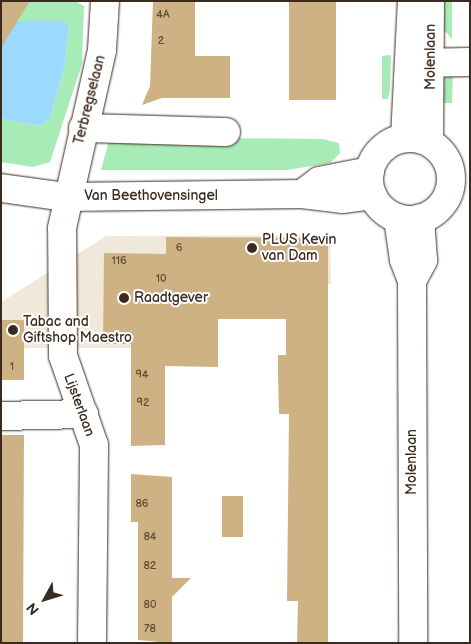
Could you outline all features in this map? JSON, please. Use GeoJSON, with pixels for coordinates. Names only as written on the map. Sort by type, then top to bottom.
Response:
{"type":"FeatureCollection","features":[{"type":"Feature","properties":{"kind":"street","name":"Terbregselaan"},"geometry":{"type":"LineString","coordinates":[[66,197],[102,50],[105,1]]}},
{"type":"Feature","properties":{"kind":"street","name":"Molenlaan"},"geometry":{"type":"LineString","coordinates":[[412,1],[420,64]]}},
{"type":"Feature","properties":{"kind":"street","name":"Molenlaan"},"geometry":{"type":"LineString","coordinates":[[417,140],[420,64],[430,1]]}},
{"type":"Feature","properties":{"kind":"street"},"geometry":{"type":"LineString","coordinates":[[420,64],[470,62]]}},
{"type":"Feature","properties":{"kind":"street"},"geometry":{"type":"LineString","coordinates":[[83,128],[226,132]]}},
{"type":"Feature","properties":{"kind":"street"},"geometry":{"type":"LineString","coordinates":[[417,140],[450,168],[457,200],[410,218],[383,209],[371,183],[379,151],[417,140]]}},
{"type":"Feature","properties":{"kind":"street","name":"Van Beethovensingel"},"geometry":{"type":"LineString","coordinates":[[1,188],[66,197],[302,194],[319,181],[371,183]]}},
{"type":"Feature","properties":{"kind":"street","name":"Lijsterlaan"},"geometry":{"type":"LineString","coordinates":[[66,197],[62,228],[63,356],[84,414],[94,453],[92,643]]}},
{"type":"Feature","properties":{"kind":"street","name":"Molenlaan"},"geometry":{"type":"LineString","coordinates":[[410,218],[404,260],[412,281],[413,643]]}},
{"type":"Feature","properties":{"kind":"street"},"geometry":{"type":"LineString","coordinates":[[1,416],[84,414]]}},
{"type":"Feature","properties":{"kind":"shaded area"},"geometry":{"type":"Polygon","coordinates":[[[330,235],[331,284],[166,285],[167,348],[1,348],[1,302],[106,236],[330,235]]]}},
{"type":"Feature","properties":{"kind":"green space"},"geometry":{"type":"Polygon","coordinates":[[[29,1],[75,1],[84,6],[82,64],[50,162],[33,167],[1,162],[1,119],[39,126],[50,119],[65,65],[69,24],[18,21],[29,1]]]}},
{"type":"Feature","properties":{"kind":"green space"},"geometry":{"type":"Polygon","coordinates":[[[436,1],[452,1],[452,39],[441,27],[436,1]]]}},
{"type":"Feature","properties":{"kind":"green space"},"geometry":{"type":"Polygon","coordinates":[[[391,55],[388,99],[382,99],[382,56],[391,55]]]}},
{"type":"Feature","properties":{"kind":"green space"},"geometry":{"type":"Polygon","coordinates":[[[439,72],[453,72],[452,103],[440,103],[439,72]]]}},
{"type":"Feature","properties":{"kind":"green space"},"geometry":{"type":"Polygon","coordinates":[[[110,137],[322,139],[339,143],[340,153],[330,163],[287,170],[101,170],[110,137]]]}},
{"type":"Feature","properties":{"kind":"water"},"geometry":{"type":"Polygon","coordinates":[[[55,20],[69,24],[65,65],[50,119],[39,126],[1,119],[1,29],[18,21],[55,20]]]}},
{"type":"Feature","properties":{"kind":"building"},"geometry":{"type":"Polygon","coordinates":[[[1,1],[30,1],[1,48],[1,1]]]}},
{"type":"Feature","properties":{"kind":"building"},"geometry":{"type":"Polygon","coordinates":[[[153,1],[195,1],[195,56],[230,56],[230,98],[162,98],[142,105],[150,86],[153,1]]]}},
{"type":"Feature","properties":{"kind":"building"},"geometry":{"type":"Polygon","coordinates":[[[289,1],[336,1],[336,100],[289,100],[289,1]]]}},
{"type":"Feature","properties":{"kind":"building"},"geometry":{"type":"Polygon","coordinates":[[[166,237],[328,238],[328,643],[297,643],[298,601],[287,601],[289,414],[279,414],[278,375],[278,355],[286,355],[286,319],[218,319],[218,367],[165,366],[165,445],[131,446],[131,344],[103,344],[104,253],[166,254],[166,237]]]}},
{"type":"Feature","properties":{"kind":"building"},"geometry":{"type":"Polygon","coordinates":[[[1,320],[24,320],[24,380],[1,380],[1,320]]]}},
{"type":"Feature","properties":{"kind":"building"},"geometry":{"type":"Polygon","coordinates":[[[1,435],[24,435],[23,643],[1,643],[1,435]]]}},
{"type":"Feature","properties":{"kind":"building"},"geometry":{"type":"Polygon","coordinates":[[[131,474],[172,477],[172,578],[191,578],[172,597],[172,643],[138,640],[138,522],[131,522],[131,474]]]}},
{"type":"Feature","properties":{"kind":"building"},"geometry":{"type":"Polygon","coordinates":[[[222,496],[243,496],[243,537],[222,537],[222,496]]]}},
{"type":"Feature","properties":{"kind":"place","name":"PLUS Kevin van Dam"},"geometry":{"type":"Point","coordinates":[252,248]}},
{"type":"Feature","properties":{"kind":"place","name":"Raadtgever"},"geometry":{"type":"Point","coordinates":[124,298]}},
{"type":"Feature","properties":{"kind":"place","name":"Tabac and Giftshop Maestro"},"geometry":{"type":"Point","coordinates":[13,330]}}]}
